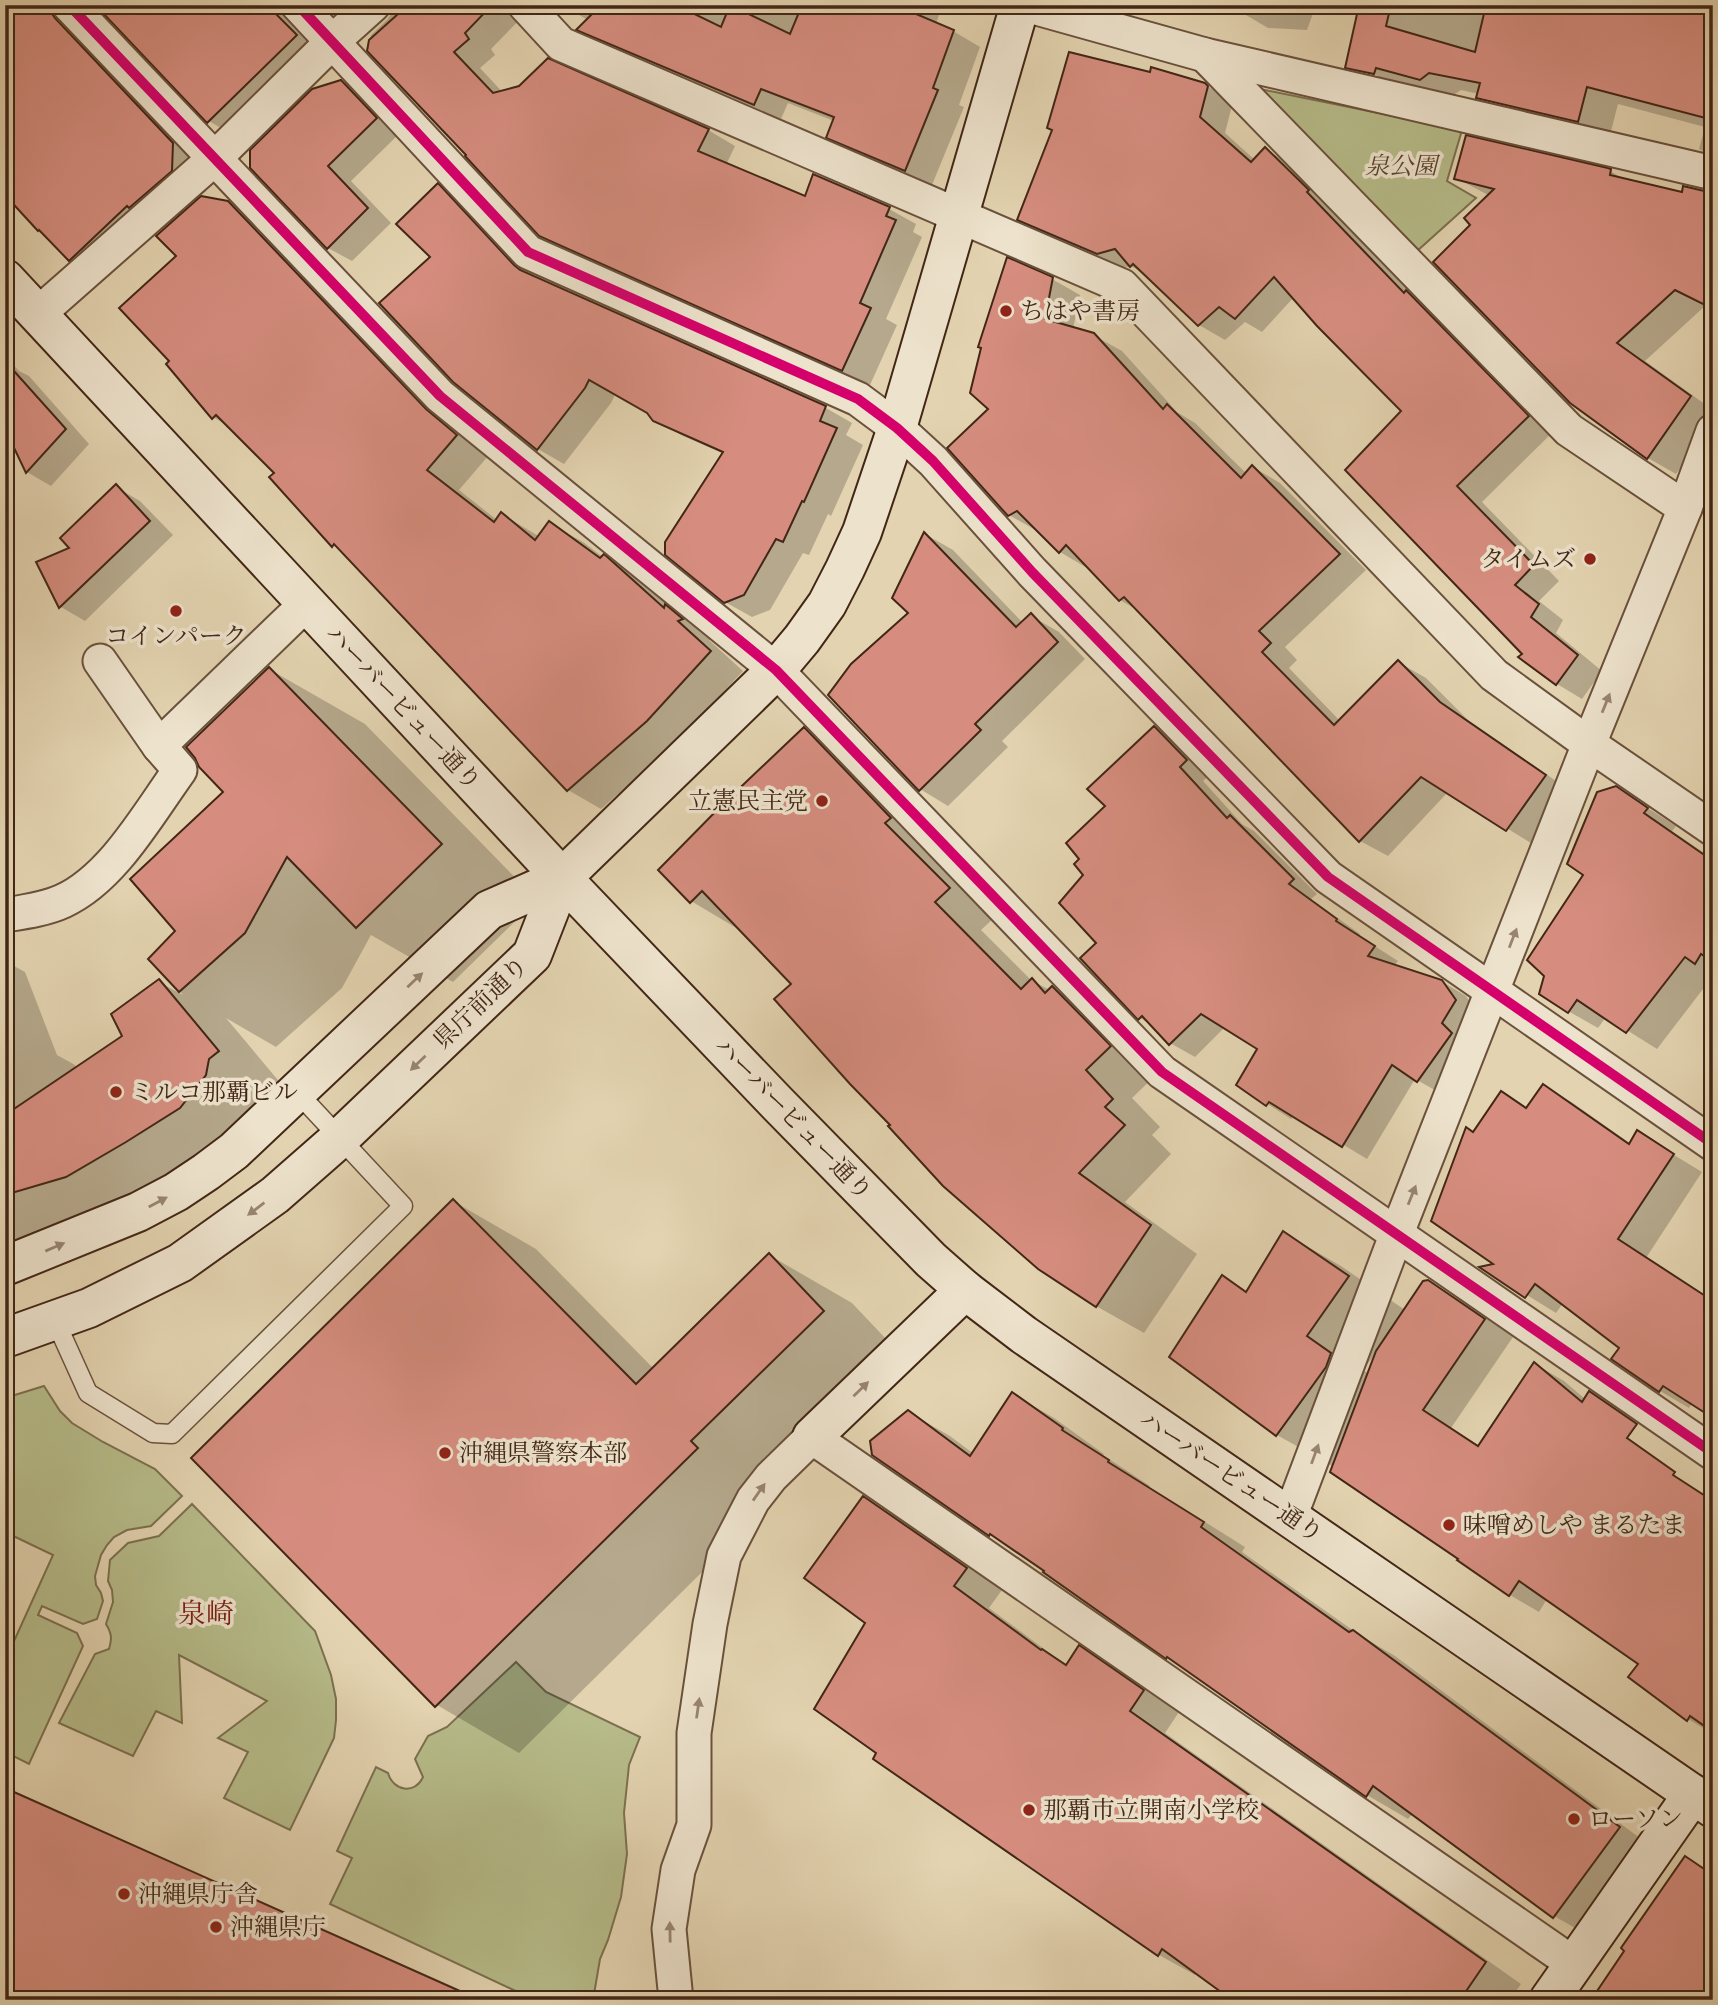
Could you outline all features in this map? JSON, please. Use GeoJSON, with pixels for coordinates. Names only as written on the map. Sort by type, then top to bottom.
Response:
{"type":"FeatureCollection","features":[{"type":"Feature","properties":{"kind":"main road"},"geometry":{"type":"LineString","coordinates":[[5,1266],[138,1212],[176,1192],[234,1151],[489,910],[562,878],[776,670],[802,639],[827,604],[862,533],[897,428],[1020,5]]}},
{"type":"Feature","properties":{"kind":"main road","name":"ハーバービュー通り"},"geometry":{"type":"LineString","coordinates":[[5,279],[562,878],[931,1260],[965,1290],[1042,1348],[1703,1801]]}},
{"type":"Feature","properties":{"kind":"main road","name":"県庁前通り"},"geometry":{"type":"LineString","coordinates":[[5,1338],[89,1308],[180,1263],[275,1195],[340,1138],[532,955],[562,878]]}},
{"type":"Feature","properties":{"kind":"main road"},"geometry":{"type":"LineString","coordinates":[[812,1437],[965,1290]]}},
{"type":"Feature","properties":{"kind":"main road"},"geometry":{"type":"LineString","coordinates":[[1549,2000],[1574,1964],[1703,1801]]}},
{"type":"Feature","properties":{"kind":"street"},"geometry":{"type":"LineString","coordinates":[[69,5],[440,396],[776,670],[1162,1072],[1713,1453]]}},
{"type":"Feature","properties":{"kind":"street"},"geometry":{"type":"LineString","coordinates":[[298,5],[528,252],[858,400],[897,428],[933,461],[1032,572],[1328,877],[1713,1144]]}},
{"type":"Feature","properties":{"kind":"street"},"geometry":{"type":"LineString","coordinates":[[38,314],[214,159],[332,41],[373,5]]}},
{"type":"Feature","properties":{"kind":"street"},"geometry":{"type":"LineString","coordinates":[[525,5],[561,44],[1122,286],[1494,675],[1713,829]]}},
{"type":"Feature","properties":{"kind":"street"},"geometry":{"type":"LineString","coordinates":[[1026,5],[1205,55],[1713,173]]}},
{"type":"Feature","properties":{"kind":"street"},"geometry":{"type":"LineString","coordinates":[[1205,55],[1569,430],[1685,508]]}},
{"type":"Feature","properties":{"kind":"street"},"geometry":{"type":"LineString","coordinates":[[1290,1517],[1396,1233],[1685,508],[1713,431]]}},
{"type":"Feature","properties":{"kind":"street"},"geometry":{"type":"LineString","coordinates":[[159,746],[307,603]]}},
{"type":"Feature","properties":{"kind":"street"},"geometry":{"type":"LineString","coordinates":[[5,915],[63,902],[98,878],[113,863],[180,770],[159,746],[100,661]]}},
{"type":"Feature","properties":{"kind":"street"},"geometry":{"type":"LineString","coordinates":[[676,2000],[669,1929],[678,1870],[694,1825],[694,1732],[710,1624],[724,1556],[753,1500],[771,1477],[812,1437],[1574,1964]]}},
{"type":"Feature","properties":{"kind":"lane"},"geometry":{"type":"LineString","coordinates":[[55,1320],[88,1394],[153,1433],[172,1434],[403,1206],[296,1091]]}},
{"type":"Feature","properties":{"kind":"green space","name":"泉公園"},"geometry":{"type":"Polygon","coordinates":[[[1260,89],[1462,130],[1447,181],[1476,198],[1417,251],[1260,89]]]}},
{"type":"Feature","properties":{"kind":"green space"},"geometry":{"type":"Polygon","coordinates":[[[44,1386],[60,1411],[72,1423],[155,1469],[182,1496],[151,1526],[127,1530],[114,1537],[107,1545],[95,1576],[103,1601],[97,1619],[83,1624],[42,1606],[38,1615],[77,1633],[83,1646],[29,1764],[5,1752],[5,1661],[53,1555],[5,1532],[5,1398],[44,1386]]]}},
{"type":"Feature","properties":{"kind":"green space"},"geometry":{"type":"Polygon","coordinates":[[[192,1504],[315,1631],[331,1675],[336,1699],[334,1738],[290,1830],[224,1798],[248,1752],[218,1738],[267,1701],[179,1655],[182,1723],[156,1711],[133,1756],[59,1723],[95,1654],[109,1649],[111,1636],[106,1624],[113,1602],[108,1581],[110,1560],[128,1543],[159,1536],[192,1504]]]}},
{"type":"Feature","properties":{"kind":"green space"},"geometry":{"type":"Polygon","coordinates":[[[516,1662],[546,1692],[640,1737],[629,1765],[624,1813],[627,1854],[621,1897],[600,1959],[593,2000],[535,2000],[330,1904],[352,1858],[337,1851],[376,1767],[388,1773],[394,1784],[404,1789],[419,1783],[423,1777],[415,1759],[428,1736],[447,1727],[516,1662]]]}},
{"type":"Feature","properties":{"kind":"building"},"geometry":{"type":"Polygon","coordinates":[[[5,5],[46,5],[55,18],[173,143],[172,171],[129,208],[127,206],[69,261],[5,195],[5,5]]]}},
{"type":"Feature","properties":{"kind":"building"},"geometry":{"type":"Polygon","coordinates":[[[105,5],[267,5],[297,35],[207,123],[100,10],[105,5]]]}},
{"type":"Feature","properties":{"kind":"building"},"geometry":{"type":"Polygon","coordinates":[[[408,5],[492,5],[465,33],[469,39],[454,52],[493,93],[519,86],[548,58],[709,129],[698,151],[805,196],[813,174],[890,207],[886,216],[896,220],[860,303],[871,308],[842,371],[539,236],[367,51],[369,40],[408,5]]]}},
{"type":"Feature","properties":{"kind":"building"},"geometry":{"type":"Polygon","coordinates":[[[601,5],[676,5],[721,27],[730,5],[790,34],[802,5],[895,5],[954,30],[933,88],[938,90],[905,171],[826,138],[834,117],[761,89],[754,105],[576,30],[601,5]]]}},
{"type":"Feature","properties":{"kind":"building"},"geometry":{"type":"Polygon","coordinates":[[[1359,5],[1391,5],[1386,26],[1475,52],[1486,5],[1713,5],[1713,120],[1587,87],[1578,122],[1476,98],[1480,83],[1429,73],[1420,80],[1376,68],[1374,74],[1345,68],[1359,5]]]}},
{"type":"Feature","properties":{"kind":"building"},"geometry":{"type":"Polygon","coordinates":[[[1069,52],[1150,72],[1151,67],[1205,83],[1208,86],[1200,117],[1251,162],[1265,147],[1309,190],[1307,192],[1404,293],[1406,290],[1529,416],[1457,486],[1534,565],[1515,585],[1539,604],[1531,617],[1578,655],[1556,685],[1518,657],[1522,654],[1345,470],[1401,411],[1317,326],[1274,277],[1235,319],[1219,307],[1198,326],[1133,264],[1130,267],[1115,249],[1097,254],[1017,220],[1052,130],[1047,128],[1069,52]]]}},
{"type":"Feature","properties":{"kind":"building"},"geometry":{"type":"Polygon","coordinates":[[[341,80],[377,118],[328,166],[368,208],[327,249],[250,168],[250,150],[312,89],[341,80]]]}},
{"type":"Feature","properties":{"kind":"building"},"geometry":{"type":"Polygon","coordinates":[[[1466,135],[1608,168],[1611,169],[1610,175],[1682,192],[1683,186],[1713,193],[1713,309],[1675,290],[1617,343],[1691,396],[1647,459],[1570,403],[1433,262],[1470,225],[1464,218],[1494,189],[1454,179],[1466,135]]]}},
{"type":"Feature","properties":{"kind":"building"},"geometry":{"type":"Polygon","coordinates":[[[438,183],[520,270],[826,406],[820,421],[837,428],[783,542],[776,539],[744,595],[724,603],[665,555],[665,542],[723,452],[653,421],[647,413],[589,380],[537,450],[453,382],[379,303],[430,257],[396,224],[438,183]]]}},
{"type":"Feature","properties":{"kind":"building"},"geometry":{"type":"Polygon","coordinates":[[[201,196],[228,201],[426,409],[457,435],[427,470],[494,522],[501,512],[535,540],[549,521],[600,558],[604,554],[664,608],[665,604],[683,619],[678,621],[711,651],[647,721],[567,791],[334,544],[332,547],[269,477],[274,473],[216,415],[212,419],[166,364],[169,361],[119,308],[176,256],[156,236],[201,196]]]}},
{"type":"Feature","properties":{"kind":"building"},"geometry":{"type":"Polygon","coordinates":[[[1007,257],[1053,277],[1045,319],[1094,333],[1163,409],[1167,404],[1241,478],[1252,465],[1340,554],[1259,631],[1271,643],[1262,652],[1334,725],[1398,660],[1440,702],[1546,775],[1506,831],[1421,777],[1359,842],[1124,597],[1119,601],[1066,545],[1059,553],[1017,511],[1008,516],[947,448],[988,409],[970,393],[981,348],[978,347],[1007,257]]]}},
{"type":"Feature","properties":{"kind":"building"},"geometry":{"type":"Polygon","coordinates":[[[5,361],[66,429],[26,473],[5,429],[5,361]]]}},
{"type":"Feature","properties":{"kind":"building"},"geometry":{"type":"Polygon","coordinates":[[[116,484],[150,521],[59,608],[36,562],[69,548],[60,538],[116,484]]]}},
{"type":"Feature","properties":{"kind":"building"},"geometry":{"type":"Polygon","coordinates":[[[924,532],[1016,627],[1031,613],[1058,642],[975,724],[981,730],[919,791],[828,695],[851,664],[908,613],[892,598],[924,532]]]}},
{"type":"Feature","properties":{"kind":"building"},"geometry":{"type":"Polygon","coordinates":[[[269,667],[442,844],[356,928],[287,857],[245,933],[179,992],[148,959],[175,931],[130,879],[223,792],[199,767],[186,747],[269,667]]]}},
{"type":"Feature","properties":{"kind":"building"},"geometry":{"type":"Polygon","coordinates":[[[1154,726],[1187,760],[1180,767],[1227,818],[1230,815],[1294,879],[1289,884],[1337,919],[1336,921],[1375,946],[1368,956],[1442,980],[1456,1000],[1442,1023],[1452,1033],[1417,1082],[1392,1065],[1342,1147],[1269,1102],[1266,1106],[1236,1085],[1257,1049],[1201,1014],[1169,1045],[1142,1016],[1138,1020],[1080,958],[1096,943],[1059,903],[1083,875],[1074,864],[1079,859],[1066,843],[1105,806],[1087,789],[1154,726]]]}},
{"type":"Feature","properties":{"kind":"building"},"geometry":{"type":"Polygon","coordinates":[[[804,727],[891,818],[885,823],[950,888],[935,902],[1021,989],[1032,978],[1045,993],[1052,986],[1111,1046],[1086,1070],[1113,1099],[1105,1107],[1125,1125],[1079,1173],[1151,1225],[1096,1307],[1038,1269],[943,1186],[774,999],[791,984],[702,891],[690,903],[658,870],[804,727]]]}},
{"type":"Feature","properties":{"kind":"building"},"geometry":{"type":"Polygon","coordinates":[[[1616,786],[1648,808],[1644,813],[1713,861],[1713,962],[1701,954],[1695,964],[1685,957],[1626,1033],[1577,1000],[1568,1013],[1539,994],[1544,976],[1527,960],[1583,875],[1567,864],[1597,792],[1616,786]]]}},
{"type":"Feature","properties":{"kind":"building","name":"ミルコ那覇ビル"},"geometry":{"type":"Polygon","coordinates":[[[159,979],[219,1051],[209,1059],[206,1075],[180,1108],[126,1142],[66,1177],[5,1195],[5,1115],[122,1036],[111,1014],[159,979]]]}},
{"type":"Feature","properties":{"kind":"building"},"geometry":{"type":"Polygon","coordinates":[[[1543,1084],[1629,1144],[1637,1130],[1674,1154],[1618,1239],[1713,1301],[1713,1418],[1663,1386],[1659,1392],[1611,1359],[1619,1348],[1535,1284],[1525,1298],[1479,1267],[1493,1264],[1431,1221],[1466,1127],[1473,1132],[1501,1091],[1526,1108],[1543,1084]]]}},
{"type":"Feature","properties":{"kind":"building","name":"沖縄県警察本部"},"geometry":{"type":"Polygon","coordinates":[[[453,1199],[636,1384],[769,1253],[824,1311],[691,1441],[698,1448],[435,1707],[191,1458],[453,1199]]]}},
{"type":"Feature","properties":{"kind":"building"},"geometry":{"type":"Polygon","coordinates":[[[1283,1231],[1349,1276],[1307,1336],[1331,1353],[1326,1367],[1276,1436],[1169,1357],[1222,1275],[1246,1292],[1283,1231]]]}},
{"type":"Feature","properties":{"kind":"building"},"geometry":{"type":"Polygon","coordinates":[[[1428,1280],[1485,1319],[1423,1410],[1478,1446],[1534,1362],[1582,1402],[1589,1391],[1637,1424],[1627,1438],[1675,1472],[1673,1475],[1713,1501],[1713,1732],[1690,1716],[1687,1721],[1628,1677],[1638,1664],[1519,1581],[1509,1596],[1330,1472],[1376,1351],[1423,1281],[1428,1280]]]}},
{"type":"Feature","properties":{"kind":"building"},"geometry":{"type":"Polygon","coordinates":[[[1012,1392],[1063,1428],[1062,1430],[1109,1460],[1108,1462],[1204,1522],[1201,1527],[1349,1632],[1353,1630],[1620,1827],[1553,1918],[1373,1786],[1366,1797],[1044,1571],[872,1455],[870,1441],[908,1410],[970,1456],[1012,1392]]]}},
{"type":"Feature","properties":{"kind":"building"},"geometry":{"type":"Polygon","coordinates":[[[863,1496],[967,1568],[954,1586],[1041,1650],[1066,1665],[1079,1645],[1144,1690],[1130,1711],[1486,1962],[1460,2000],[1232,2000],[1162,1949],[1158,1956],[873,1759],[876,1753],[814,1709],[865,1623],[804,1578],[863,1496]]]}},
{"type":"Feature","properties":{"kind":"building","name":"沖縄県庁"},"geometry":{"type":"Polygon","coordinates":[[[5,1788],[480,2000],[5,2000],[5,1788]]]}},
{"type":"Feature","properties":{"kind":"building"},"geometry":{"type":"Polygon","coordinates":[[[1685,1856],[1713,1875],[1713,2000],[1591,2000],[1624,1951],[1621,1948],[1685,1856]]]}},
{"type":"Feature","properties":{"kind":"cycle path"},"geometry":{"type":"LineString","coordinates":[[69,5],[440,396],[776,670],[1162,1072],[1713,1453]]}},
{"type":"Feature","properties":{"kind":"cycle path"},"geometry":{"type":"LineString","coordinates":[[298,5],[528,252],[858,399],[897,428],[933,461],[1032,572],[1328,877],[1713,1144]]}},
{"type":"Feature","properties":{"kind":"place","name":"ちはや書房"},"geometry":{"type":"Point","coordinates":[1006,311]}},
{"type":"Feature","properties":{"kind":"place","name":"タイムズ"},"geometry":{"type":"Point","coordinates":[1590,559]}},
{"type":"Feature","properties":{"kind":"place","name":"コインパーク"},"geometry":{"type":"Point","coordinates":[176,611]}},
{"type":"Feature","properties":{"kind":"place","name":"立憲民主党"},"geometry":{"type":"Point","coordinates":[822,801]}},
{"type":"Feature","properties":{"kind":"place","name":"ミルコ那覇ビル"},"geometry":{"type":"Point","coordinates":[116,1092]}},
{"type":"Feature","properties":{"kind":"place","name":"沖縄県警察本部"},"geometry":{"type":"Point","coordinates":[445,1453]}},
{"type":"Feature","properties":{"kind":"place","name":"味噌めしや まるたま"},"geometry":{"type":"Point","coordinates":[1449,1525]}},
{"type":"Feature","properties":{"kind":"place","name":"那覇市立開南小学校"},"geometry":{"type":"Point","coordinates":[1029,1810]}},
{"type":"Feature","properties":{"kind":"place","name":"ローソン"},"geometry":{"type":"Point","coordinates":[1574,1819]}},
{"type":"Feature","properties":{"kind":"place","name":"沖縄県庁舎"},"geometry":{"type":"Point","coordinates":[124,1894]}},
{"type":"Feature","properties":{"kind":"place","name":"沖縄県庁"},"geometry":{"type":"Point","coordinates":[216,1927]}},
{"type":"Feature","properties":{"kind":"district","name":"泉崎"},"geometry":{"type":"Point","coordinates":[206,1614]}}]}
